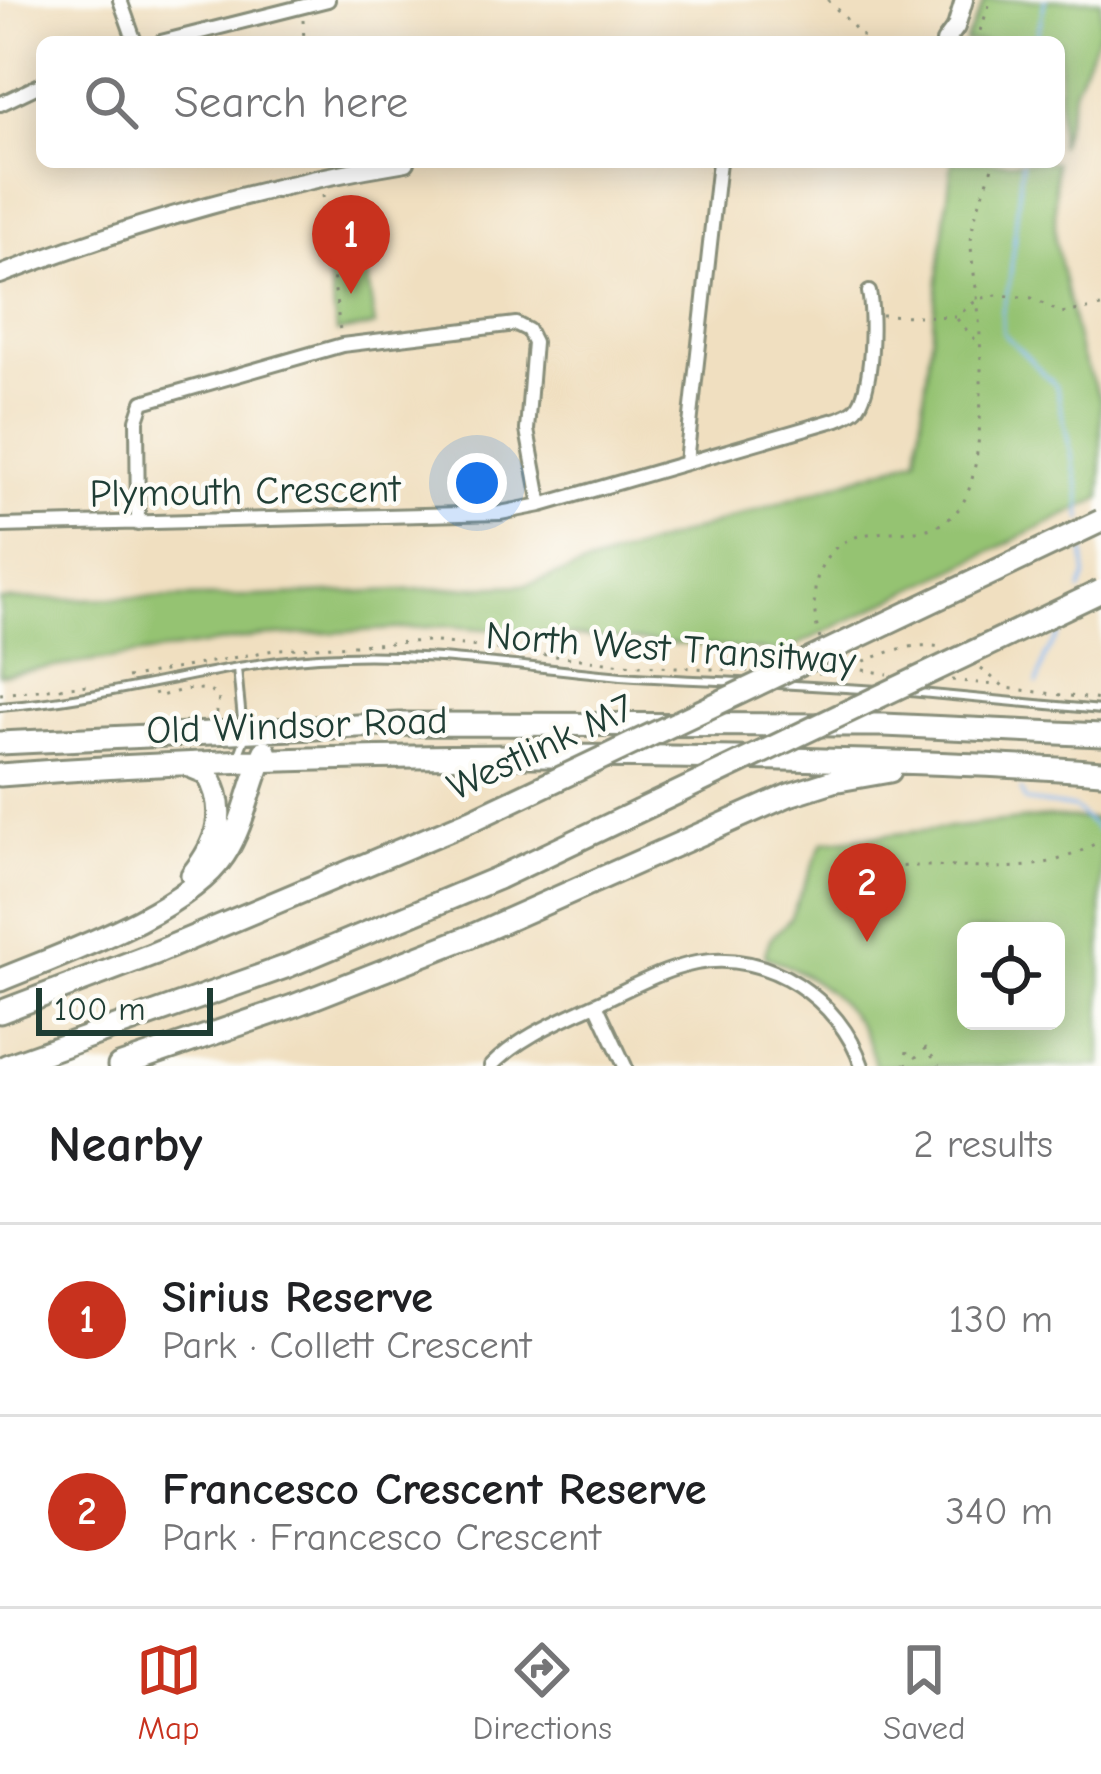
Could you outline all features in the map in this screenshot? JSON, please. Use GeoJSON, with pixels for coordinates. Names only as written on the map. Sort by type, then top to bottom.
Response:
{"type":"FeatureCollection","features":[{"type":"Feature","properties":{"kind":"highway","name":"Westlink M7"},"geometry":{"type":"LineString","coordinates":[[0,1012],[153,954],[472,820],[1101,520]]}},
{"type":"Feature","properties":{"kind":"highway"},"geometry":{"type":"LineString","coordinates":[[6,1066],[288,966],[497,878],[1101,591]]}},
{"type":"Feature","properties":{"kind":"highway","name":"Old Windsor Road"},"geometry":{"type":"LineString","coordinates":[[0,743],[313,727],[884,724],[1101,735]]}},
{"type":"Feature","properties":{"kind":"highway"},"geometry":{"type":"LineString","coordinates":[[0,980],[86,944],[185,893],[212,871],[238,827],[272,738],[313,727]]}},
{"type":"Feature","properties":{"kind":"highway","name":"Old Windsor Road"},"geometry":{"type":"LineString","coordinates":[[0,775],[236,759],[549,754],[986,764],[1101,772]]}},
{"type":"Feature","properties":{"kind":"highway"},"geometry":{"type":"LineString","coordinates":[[86,944],[174,891],[209,850],[220,824],[220,800],[202,769],[177,763]]}},
{"type":"Feature","properties":{"kind":"highway"},"geometry":{"type":"LineString","coordinates":[[119,1066],[293,1006],[470,937],[789,796],[872,774],[986,764]]}},
{"type":"Feature","properties":{"kind":"street"},"geometry":{"type":"LineString","coordinates":[[120,0],[133,36]]}},
{"type":"Feature","properties":{"kind":"street"},"geometry":{"type":"LineString","coordinates":[[179,36],[267,7],[328,0]]}},
{"type":"Feature","properties":{"kind":"street"},"geometry":{"type":"LineString","coordinates":[[949,36],[964,0]]}},
{"type":"Feature","properties":{"kind":"street"},"geometry":{"type":"LineString","coordinates":[[0,104],[36,87]]}},
{"type":"Feature","properties":{"kind":"street"},"geometry":{"type":"LineString","coordinates":[[0,275],[225,204],[372,168]]}},
{"type":"Feature","properties":{"kind":"street"},"geometry":{"type":"LineString","coordinates":[[686,462],[718,168]]}},
{"type":"Feature","properties":{"kind":"street"},"geometry":{"type":"LineString","coordinates":[[869,292],[874,315]]}},
{"type":"Feature","properties":{"kind":"street","name":"Plymouth Crescent"},"geometry":{"type":"LineString","coordinates":[[0,526],[500,513],[541,506],[838,419],[856,409],[864,394],[874,315]]}},
{"type":"Feature","properties":{"kind":"street"},"geometry":{"type":"LineString","coordinates":[[139,524],[137,420],[143,402],[342,345],[516,324],[528,330],[534,342],[527,430],[541,506]]}},
{"type":"Feature","properties":{"kind":"street"},"geometry":{"type":"LineString","coordinates":[[491,1066],[508,1048],[596,1004],[669,970],[701,962],[768,971],[815,996],[853,1038],[862,1066]]}},
{"type":"Feature","properties":{"kind":"street"},"geometry":{"type":"LineString","coordinates":[[596,1004],[625,1066]]}},
{"type":"Feature","properties":{"kind":"lane","name":"North West Transitway"},"geometry":{"type":"LineString","coordinates":[[0,707],[106,694],[237,668],[348,656],[446,656],[623,676],[921,693],[1101,710]]}},
{"type":"Feature","properties":{"kind":"lane"},"geometry":{"type":"LineString","coordinates":[[236,759],[244,741],[237,668]]}},
{"type":"Feature","properties":{"kind":"path"},"geometry":{"type":"LineString","coordinates":[[828,0],[862,36]]}},
{"type":"Feature","properties":{"kind":"path"},"geometry":{"type":"LineString","coordinates":[[978,36],[991,0]]}},
{"type":"Feature","properties":{"kind":"path"},"geometry":{"type":"LineString","coordinates":[[302,4],[304,36]]}},
{"type":"Feature","properties":{"kind":"path"},"geometry":{"type":"LineString","coordinates":[[824,652],[811,598],[831,554],[848,540],[867,534],[924,532],[962,505],[977,458],[978,299],[971,235],[991,168]]}},
{"type":"Feature","properties":{"kind":"path"},"geometry":{"type":"LineString","coordinates":[[322,195],[342,345]]}},
{"type":"Feature","properties":{"kind":"path"},"geometry":{"type":"LineString","coordinates":[[874,315],[956,317],[978,299],[997,295],[1022,297],[1061,313],[1101,307]]}},
{"type":"Feature","properties":{"kind":"path"},"geometry":{"type":"LineString","coordinates":[[956,317],[978,344]]}},
{"type":"Feature","properties":{"kind":"path"},"geometry":{"type":"LineString","coordinates":[[157,697],[206,689],[219,698],[215,710]]}},
{"type":"Feature","properties":{"kind":"path"},"geometry":{"type":"LineString","coordinates":[[867,882],[866,871],[893,865],[984,870],[1064,861],[1101,840]]}},
{"type":"Feature","properties":{"kind":"path"},"geometry":{"type":"LineString","coordinates":[[905,1066],[926,1048],[938,1066]]}},
{"type":"Feature","properties":{"kind":"path"},"geometry":{"type":"LineString","coordinates":[[905,1066],[907,1051]]}},
{"type":"Feature","properties":{"kind":"green space"},"geometry":{"type":"Polygon","coordinates":[[[985,0],[1101,0],[1101,28],[1075,87],[1065,124],[1065,36],[968,36],[985,0]]]}},
{"type":"Feature","properties":{"kind":"green space"},"geometry":{"type":"Polygon","coordinates":[[[951,168],[1055,168],[1055,240],[1080,353],[1101,400],[1101,498],[783,652],[446,626],[257,637],[0,675],[0,600],[526,585],[917,458],[951,168]]]}},
{"type":"Feature","properties":{"kind":"green space"},"geometry":{"type":"Polygon","coordinates":[[[364,255],[375,326],[337,332],[327,262],[364,255]]]}},
{"type":"Feature","properties":{"kind":"green space"},"geometry":{"type":"Polygon","coordinates":[[[1048,817],[1101,820],[1101,1066],[875,1066],[860,1027],[834,997],[801,973],[764,956],[770,939],[790,919],[823,842],[1048,817]]]}},
{"type":"Feature","properties":{"kind":"waterway"},"geometry":{"type":"LineString","coordinates":[[1037,36],[1045,0]]}},
{"type":"Feature","properties":{"kind":"waterway"},"geometry":{"type":"LineString","coordinates":[[1021,168],[1003,333],[1056,386],[1082,520]]}},
{"type":"Feature","properties":{"kind":"waterway"},"geometry":{"type":"LineString","coordinates":[[1080,591],[1086,576],[1083,542]]}},
{"type":"Feature","properties":{"kind":"waterway"},"geometry":{"type":"LineString","coordinates":[[1037,684],[1045,657],[1071,617]]}},
{"type":"Feature","properties":{"kind":"waterway"},"geometry":{"type":"LineString","coordinates":[[1021,790],[1025,801],[1074,808],[1101,834]]}},
{"type":"Feature","properties":{"kind":"place","name":"Sirius Reserve"},"geometry":{"type":"Point","coordinates":[351,294]}},
{"type":"Feature","properties":{"kind":"place","name":"Francesco Crescent Reserve"},"geometry":{"type":"Point","coordinates":[867,942]}}]}
